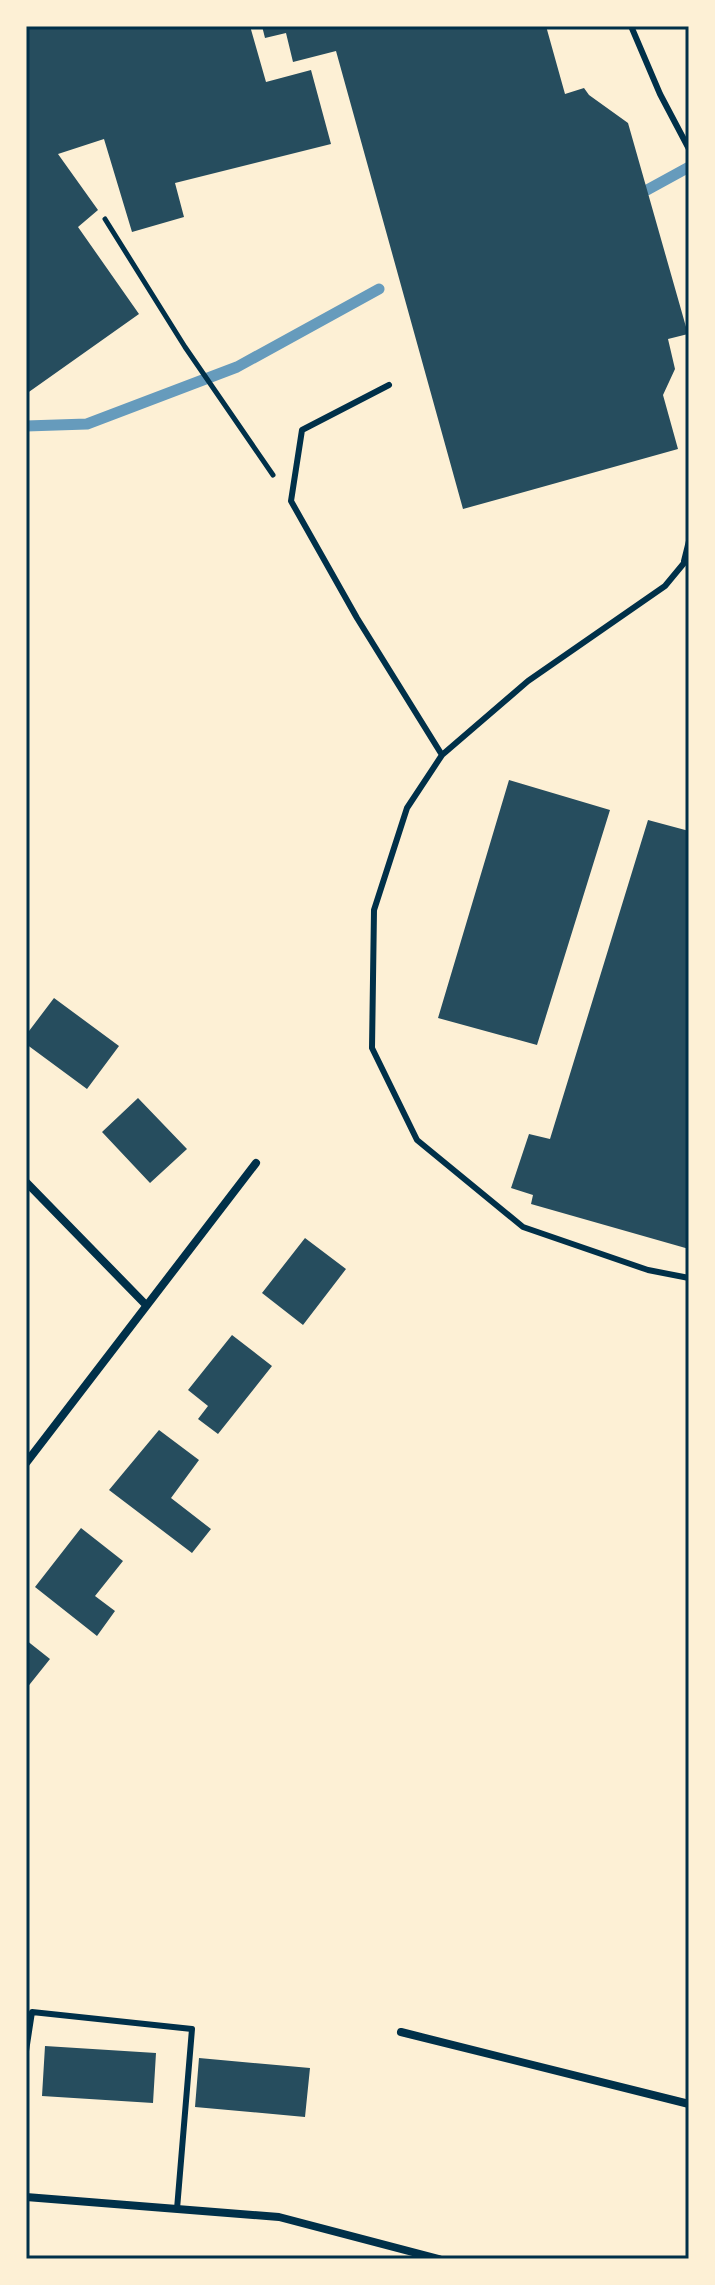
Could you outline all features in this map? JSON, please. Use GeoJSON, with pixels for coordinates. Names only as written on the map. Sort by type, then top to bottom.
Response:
{"type":"FeatureCollection","features":[{"type":"Feature","properties":{"kind":"street"},"geometry":{"type":"LineString","coordinates":[[26,1463],[256,1163]]}},
{"type":"Feature","properties":{"kind":"street"},"geometry":{"type":"LineString","coordinates":[[26,1182],[146,1305]]}},
{"type":"Feature","properties":{"kind":"street"},"geometry":{"type":"LineString","coordinates":[[401,2032],[689,2104]]}},
{"type":"Feature","properties":{"kind":"street"},"geometry":{"type":"LineString","coordinates":[[26,2197],[279,2217],[439,2259]]}},
{"type":"Feature","properties":{"kind":"lane"},"geometry":{"type":"LineString","coordinates":[[631,26],[660,94],[689,149]]}},
{"type":"Feature","properties":{"kind":"lane"},"geometry":{"type":"LineString","coordinates":[[389,385],[302,430],[291,501],[357,618],[442,755]]}},
{"type":"Feature","properties":{"kind":"lane"},"geometry":{"type":"LineString","coordinates":[[689,541],[687,560],[665,586],[528,681],[442,755],[407,808],[374,910],[372,1048],[417,1140],[523,1227],[648,1270],[689,1278]]}},
{"type":"Feature","properties":{"kind":"lane"},"geometry":{"type":"LineString","coordinates":[[26,2051],[32,2012],[192,2029],[177,2209]]}},
{"type":"Feature","properties":{"kind":"path"},"geometry":{"type":"LineString","coordinates":[[105,219],[185,347],[291,501]]}},
{"type":"Feature","properties":{"kind":"building"},"geometry":{"type":"Polygon","coordinates":[[[26,26],[250,26],[266,82],[311,70],[331,144],[175,183],[184,217],[132,232],[104,139],[58,154],[98,210],[78,227],[139,314],[26,394],[26,26]]]}},
{"type":"Feature","properties":{"kind":"building"},"geometry":{"type":"Polygon","coordinates":[[[262,26],[546,26],[565,94],[584,88],[628,123],[688,334],[668,339],[675,369],[663,395],[678,449],[463,509],[336,51],[293,62],[286,33],[265,38],[262,26]]]}},
{"type":"Feature","properties":{"kind":"building"},"geometry":{"type":"Polygon","coordinates":[[[509,780],[610,810],[537,1045],[438,1018],[509,780]]]}},
{"type":"Feature","properties":{"kind":"building"},"geometry":{"type":"Polygon","coordinates":[[[648,820],[689,831],[689,1249],[531,1204],[533,1195],[511,1188],[529,1134],[550,1139],[648,820]]]}},
{"type":"Feature","properties":{"kind":"building"},"geometry":{"type":"Polygon","coordinates":[[[54,998],[119,1046],[87,1089],[26,1044],[26,1035],[54,998]]]}},
{"type":"Feature","properties":{"kind":"building"},"geometry":{"type":"Polygon","coordinates":[[[138,1098],[187,1149],[150,1183],[102,1132],[138,1098]]]}},
{"type":"Feature","properties":{"kind":"building"},"geometry":{"type":"Polygon","coordinates":[[[305,1238],[346,1269],[303,1325],[262,1293],[305,1238]]]}},
{"type":"Feature","properties":{"kind":"building"},"geometry":{"type":"Polygon","coordinates":[[[232,1335],[272,1366],[218,1434],[198,1419],[208,1406],[188,1390],[232,1335]]]}},
{"type":"Feature","properties":{"kind":"building"},"geometry":{"type":"Polygon","coordinates":[[[159,1430],[199,1460],[171,1498],[211,1529],[192,1553],[109,1490],[159,1430]]]}},
{"type":"Feature","properties":{"kind":"building"},"geometry":{"type":"Polygon","coordinates":[[[81,1528],[123,1561],[95,1596],[115,1611],[97,1636],[35,1587],[81,1528]]]}},
{"type":"Feature","properties":{"kind":"building"},"geometry":{"type":"Polygon","coordinates":[[[26,1640],[50,1659],[26,1689],[26,1640]]]}},
{"type":"Feature","properties":{"kind":"building"},"geometry":{"type":"Polygon","coordinates":[[[45,2046],[156,2053],[153,2103],[42,2096],[45,2046]]]}},
{"type":"Feature","properties":{"kind":"building"},"geometry":{"type":"Polygon","coordinates":[[[199,2058],[310,2068],[305,2117],[195,2107],[199,2058]]]}},
{"type":"Feature","properties":{"kind":"waterway"},"geometry":{"type":"LineString","coordinates":[[647,190],[689,167]]}},
{"type":"Feature","properties":{"kind":"waterway"},"geometry":{"type":"LineString","coordinates":[[26,426],[87,424],[237,367],[379,289]]}}]}
